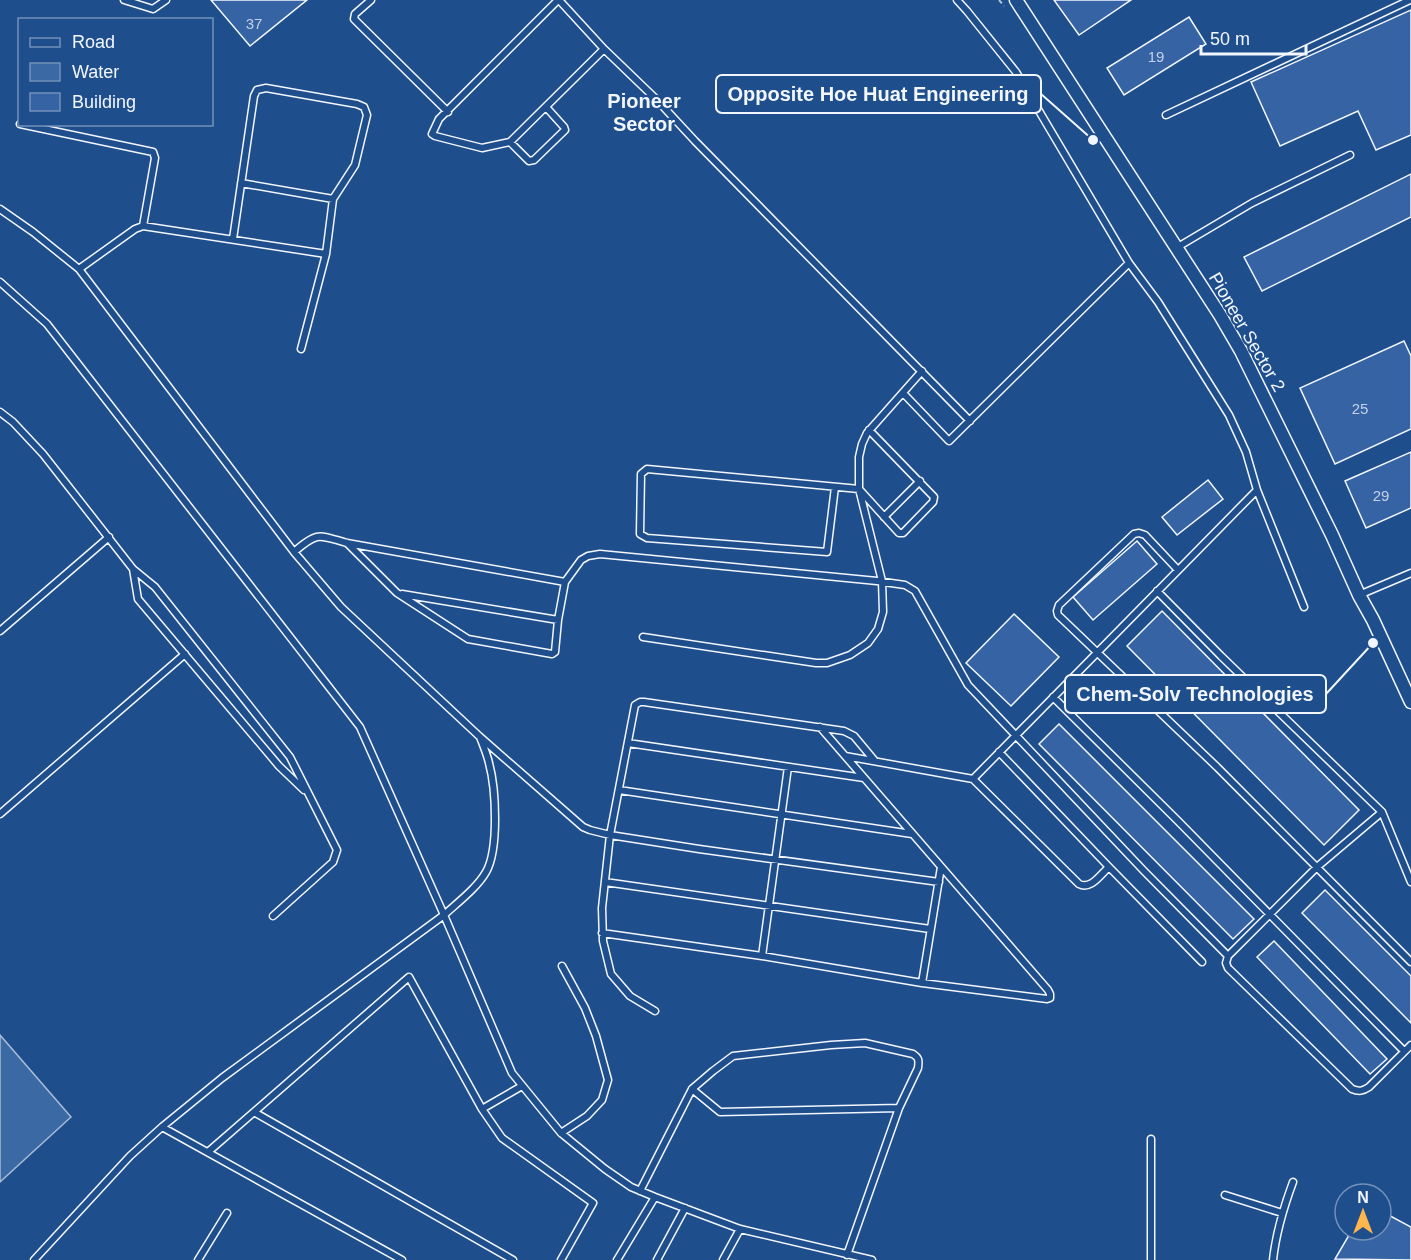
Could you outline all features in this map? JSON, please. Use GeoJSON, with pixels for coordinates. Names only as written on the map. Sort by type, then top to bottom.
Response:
{"type":"FeatureCollection","features":[{"type":"Feature","properties":{"kind":"street","name":"Pioneer Sector 2"},"geometry":{"type":"LineString","coordinates":[[1016,0],[1241,351],[1411,702]]}},
{"type":"Feature","properties":{"kind":"lane"},"geometry":{"type":"LineString","coordinates":[[123,0],[153,9],[166,0]]}},
{"type":"Feature","properties":{"kind":"lane"},"geometry":{"type":"LineString","coordinates":[[371,0],[355,14],[354,18],[448,111]]}},
{"type":"Feature","properties":{"kind":"lane"},"geometry":{"type":"LineString","coordinates":[[604,49],[510,142],[482,148],[432,134],[440,119],[559,0],[604,49],[657,100],[970,422]]}},
{"type":"Feature","properties":{"kind":"lane"},"geometry":{"type":"LineString","coordinates":[[957,0],[1016,72],[1129,263],[1158,302],[1229,415],[1246,452],[1257,490],[1304,607]]}},
{"type":"Feature","properties":{"kind":"lane"},"geometry":{"type":"LineString","coordinates":[[1166,115],[1410,0]]}},
{"type":"Feature","properties":{"kind":"lane"},"geometry":{"type":"LineString","coordinates":[[232,239],[254,96],[257,90],[266,88],[364,107],[367,115],[355,165],[333,199],[326,254],[301,349]]}},
{"type":"Feature","properties":{"kind":"lane"},"geometry":{"type":"LineString","coordinates":[[510,142],[529,160],[534,160],[565,130],[546,107]]}},
{"type":"Feature","properties":{"kind":"lane"},"geometry":{"type":"LineString","coordinates":[[28,126],[153,152],[155,158],[143,226]]}},
{"type":"Feature","properties":{"kind":"lane"},"geometry":{"type":"LineString","coordinates":[[1176,248],[1252,203],[1350,154]]}},
{"type":"Feature","properties":{"kind":"lane"},"geometry":{"type":"LineString","coordinates":[[242,183],[333,199]]}},
{"type":"Feature","properties":{"kind":"lane"},"geometry":{"type":"LineString","coordinates":[[0,209],[79,269],[294,552],[341,607],[479,736],[583,826],[610,835],[939,882]]}},
{"type":"Feature","properties":{"kind":"lane"},"geometry":{"type":"LineString","coordinates":[[79,269],[135,229],[143,226],[326,254]]}},
{"type":"Feature","properties":{"kind":"lane"},"geometry":{"type":"LineString","coordinates":[[903,393],[949,441],[1129,263]]}},
{"type":"Feature","properties":{"kind":"lane"},"geometry":{"type":"LineString","coordinates":[[0,282],[46,324],[360,727],[512,1072],[561,1133],[605,1169],[640,1191],[740,1229],[872,1260]]}},
{"type":"Feature","properties":{"kind":"lane"},"geometry":{"type":"LineString","coordinates":[[643,637],[816,663],[826,663],[850,655],[868,643],[878,629],[883,612],[882,581],[859,489],[860,451],[869,430],[922,371]]}},
{"type":"Feature","properties":{"kind":"lane"},"geometry":{"type":"LineString","coordinates":[[0,412],[13,422],[43,454],[133,569],[155,587],[290,758],[337,850],[333,862],[273,916]]}},
{"type":"Feature","properties":{"kind":"lane"},"geometry":{"type":"LineString","coordinates":[[835,487],[827,552],[647,538],[640,534],[641,474],[647,469],[859,489],[899,533],[903,533],[933,502],[933,494],[869,430]]}},
{"type":"Feature","properties":{"kind":"lane"},"geometry":{"type":"LineString","coordinates":[[884,517],[920,481]]}},
{"type":"Feature","properties":{"kind":"lane"},"geometry":{"type":"LineString","coordinates":[[973,779],[1257,490]]}},
{"type":"Feature","properties":{"kind":"lane"},"geometry":{"type":"LineString","coordinates":[[1178,570],[1144,535],[1134,534],[1059,605],[1058,615],[1217,767],[1411,962]]}},
{"type":"Feature","properties":{"kind":"lane"},"geometry":{"type":"LineString","coordinates":[[0,631],[109,537]]}},
{"type":"Feature","properties":{"kind":"lane"},"geometry":{"type":"LineString","coordinates":[[294,552],[306,541],[314,537],[324,537],[565,582]]}},
{"type":"Feature","properties":{"kind":"lane"},"geometry":{"type":"LineString","coordinates":[[347,543],[397,593],[468,639],[552,654],[555,652],[565,582],[582,560],[588,556],[600,554],[905,585],[915,591],[968,685],[1228,956]]}},
{"type":"Feature","properties":{"kind":"lane"},"geometry":{"type":"LineString","coordinates":[[133,569],[138,599],[279,766],[309,795]]}},
{"type":"Feature","properties":{"kind":"lane"},"geometry":{"type":"LineString","coordinates":[[1359,595],[1411,573]]}},
{"type":"Feature","properties":{"kind":"lane"},"geometry":{"type":"LineString","coordinates":[[1157,591],[1382,812],[1411,882]]}},
{"type":"Feature","properties":{"kind":"lane"},"geometry":{"type":"LineString","coordinates":[[397,593],[558,620]]}},
{"type":"Feature","properties":{"kind":"lane"},"geometry":{"type":"LineString","coordinates":[[0,814],[185,654]]}},
{"type":"Feature","properties":{"kind":"lane"},"geometry":{"type":"LineString","coordinates":[[1053,697],[1404,1051]]}},
{"type":"Feature","properties":{"kind":"lane"},"geometry":{"type":"LineString","coordinates":[[656,1011],[630,996],[611,974],[602,933],[602,908],[610,835],[635,705],[640,702],[849,733],[874,760]]}},
{"type":"Feature","properties":{"kind":"lane"},"geometry":{"type":"LineString","coordinates":[[602,933],[922,983],[1050,998],[1048,990],[820,727]]}},
{"type":"Feature","properties":{"kind":"lane"},"geometry":{"type":"LineString","coordinates":[[34,1260],[130,1155],[162,1127],[222,1078],[444,915],[469,892],[486,872],[494,842],[495,801],[489,764],[479,736]]}},
{"type":"Feature","properties":{"kind":"lane"},"geometry":{"type":"LineString","coordinates":[[628,743],[864,778]]}},
{"type":"Feature","properties":{"kind":"lane"},"geometry":{"type":"LineString","coordinates":[[999,752],[1202,962]]}},
{"type":"Feature","properties":{"kind":"lane"},"geometry":{"type":"LineString","coordinates":[[844,756],[973,779],[1079,884],[1091,885],[1109,867]]}},
{"type":"Feature","properties":{"kind":"lane"},"geometry":{"type":"LineString","coordinates":[[762,957],[788,767]]}},
{"type":"Feature","properties":{"kind":"lane"},"geometry":{"type":"LineString","coordinates":[[619,790],[912,834]]}},
{"type":"Feature","properties":{"kind":"lane"},"geometry":{"type":"LineString","coordinates":[[1382,812],[1317,867],[1228,956],[1226,963],[1228,968],[1356,1091],[1369,1087],[1411,1045]]}},
{"type":"Feature","properties":{"kind":"lane"},"geometry":{"type":"LineString","coordinates":[[922,983],[941,867]]}},
{"type":"Feature","properties":{"kind":"lane"},"geometry":{"type":"LineString","coordinates":[[605,882],[930,929]]}},
{"type":"Feature","properties":{"kind":"lane"},"geometry":{"type":"LineString","coordinates":[[561,1133],[587,1116],[602,1100],[608,1080],[596,1036],[585,1008],[562,966]]}},
{"type":"Feature","properties":{"kind":"lane"},"geometry":{"type":"LineString","coordinates":[[208,1152],[410,977],[482,1109],[502,1138],[593,1203],[561,1260]]}},
{"type":"Feature","properties":{"kind":"lane"},"geometry":{"type":"LineString","coordinates":[[640,1191],[692,1089],[733,1056],[865,1043],[913,1054],[918,1057],[918,1068],[899,1108],[847,1255]]}},
{"type":"Feature","properties":{"kind":"lane"},"geometry":{"type":"LineString","coordinates":[[482,1109],[522,1086]]}},
{"type":"Feature","properties":{"kind":"lane"},"geometry":{"type":"LineString","coordinates":[[692,1089],[720,1112],[899,1108]]}},
{"type":"Feature","properties":{"kind":"lane"},"geometry":{"type":"LineString","coordinates":[[254,1112],[513,1260]]}},
{"type":"Feature","properties":{"kind":"lane"},"geometry":{"type":"LineString","coordinates":[[162,1127],[402,1260]]}},
{"type":"Feature","properties":{"kind":"lane"},"geometry":{"type":"LineString","coordinates":[[1151,1139],[1151,1260]]}},
{"type":"Feature","properties":{"kind":"lane"},"geometry":{"type":"LineString","coordinates":[[1274,1260],[1276,1236],[1293,1182]]}},
{"type":"Feature","properties":{"kind":"lane"},"geometry":{"type":"LineString","coordinates":[[1225,1195],[1282,1213]]}},
{"type":"Feature","properties":{"kind":"lane"},"geometry":{"type":"LineString","coordinates":[[617,1260],[655,1197]]}},
{"type":"Feature","properties":{"kind":"lane"},"geometry":{"type":"LineString","coordinates":[[657,1260],[685,1208]]}},
{"type":"Feature","properties":{"kind":"lane"},"geometry":{"type":"LineString","coordinates":[[200,1259],[227,1213]]}},
{"type":"Feature","properties":{"kind":"lane"},"geometry":{"type":"LineString","coordinates":[[723,1260],[740,1229]]}},
{"type":"Feature","properties":{"kind":"path"},"geometry":{"type":"LineString","coordinates":[[999,0],[1005,9]]}},
{"type":"Feature","properties":{"kind":"water"},"geometry":{"type":"Polygon","coordinates":[[[0,1035],[71,1117],[0,1182],[0,1035]]]}},
{"type":"Feature","properties":{"kind":"building"},"geometry":{"type":"Polygon","coordinates":[[[211,0],[307,0],[250,46],[211,0]]]}},
{"type":"Feature","properties":{"kind":"building"},"geometry":{"type":"Polygon","coordinates":[[[1054,0],[1131,0],[1079,35],[1054,0]]]}},
{"type":"Feature","properties":{"kind":"building"},"geometry":{"type":"Polygon","coordinates":[[[1411,10],[1411,135],[1376,150],[1358,111],[1280,146],[1251,82],[1411,10]]]}},
{"type":"Feature","properties":{"kind":"building"},"geometry":{"type":"Polygon","coordinates":[[[1189,17],[1206,44],[1124,95],[1107,68],[1189,17]]]}},
{"type":"Feature","properties":{"kind":"building"},"geometry":{"type":"Polygon","coordinates":[[[1411,174],[1411,217],[1262,291],[1244,257],[1411,174]]]}},
{"type":"Feature","properties":{"kind":"building"},"geometry":{"type":"Polygon","coordinates":[[[1404,341],[1411,356],[1411,429],[1335,464],[1300,388],[1404,341]]]}},
{"type":"Feature","properties":{"kind":"building"},"geometry":{"type":"Polygon","coordinates":[[[1411,452],[1411,508],[1366,528],[1345,481],[1411,452]]]}},
{"type":"Feature","properties":{"kind":"building"},"geometry":{"type":"Polygon","coordinates":[[[1208,480],[1223,499],[1177,535],[1162,517],[1208,480]]]}},
{"type":"Feature","properties":{"kind":"building"},"geometry":{"type":"Polygon","coordinates":[[[1137,541],[1157,564],[1093,620],[1073,597],[1137,541]]]}},
{"type":"Feature","properties":{"kind":"building"},"geometry":{"type":"Polygon","coordinates":[[[1162,611],[1359,810],[1324,845],[1127,646],[1162,611]]]}},
{"type":"Feature","properties":{"kind":"building"},"geometry":{"type":"Polygon","coordinates":[[[1014,614],[1059,657],[1011,706],[966,663],[1014,614]]]}},
{"type":"Feature","properties":{"kind":"building"},"geometry":{"type":"Polygon","coordinates":[[[1059,724],[1254,919],[1233,939],[1039,744],[1059,724]]]}},
{"type":"Feature","properties":{"kind":"building"},"geometry":{"type":"Polygon","coordinates":[[[1325,890],[1411,976],[1411,1023],[1302,913],[1325,890]]]}},
{"type":"Feature","properties":{"kind":"building"},"geometry":{"type":"Polygon","coordinates":[[[1274,941],[1387,1059],[1370,1074],[1257,957],[1274,941]]]}},
{"type":"Feature","properties":{"kind":"building"},"geometry":{"type":"Polygon","coordinates":[[[1393,1217],[1411,1227],[1411,1260],[1335,1259],[1345,1242],[1393,1242],[1393,1217]]]}},
{"type":"Feature","properties":{"kind":"place","name":"Opposite Hoe Huat Engineering"},"geometry":{"type":"Point","coordinates":[1093,140]}},
{"type":"Feature","properties":{"kind":"place","name":"Chem-Solv Technologies"},"geometry":{"type":"Point","coordinates":[1373,643]}},
{"type":"Feature","properties":{"kind":"district","name":"Pioneer Sector"},"geometry":{"type":"Point","coordinates":[644,112]}}]}
